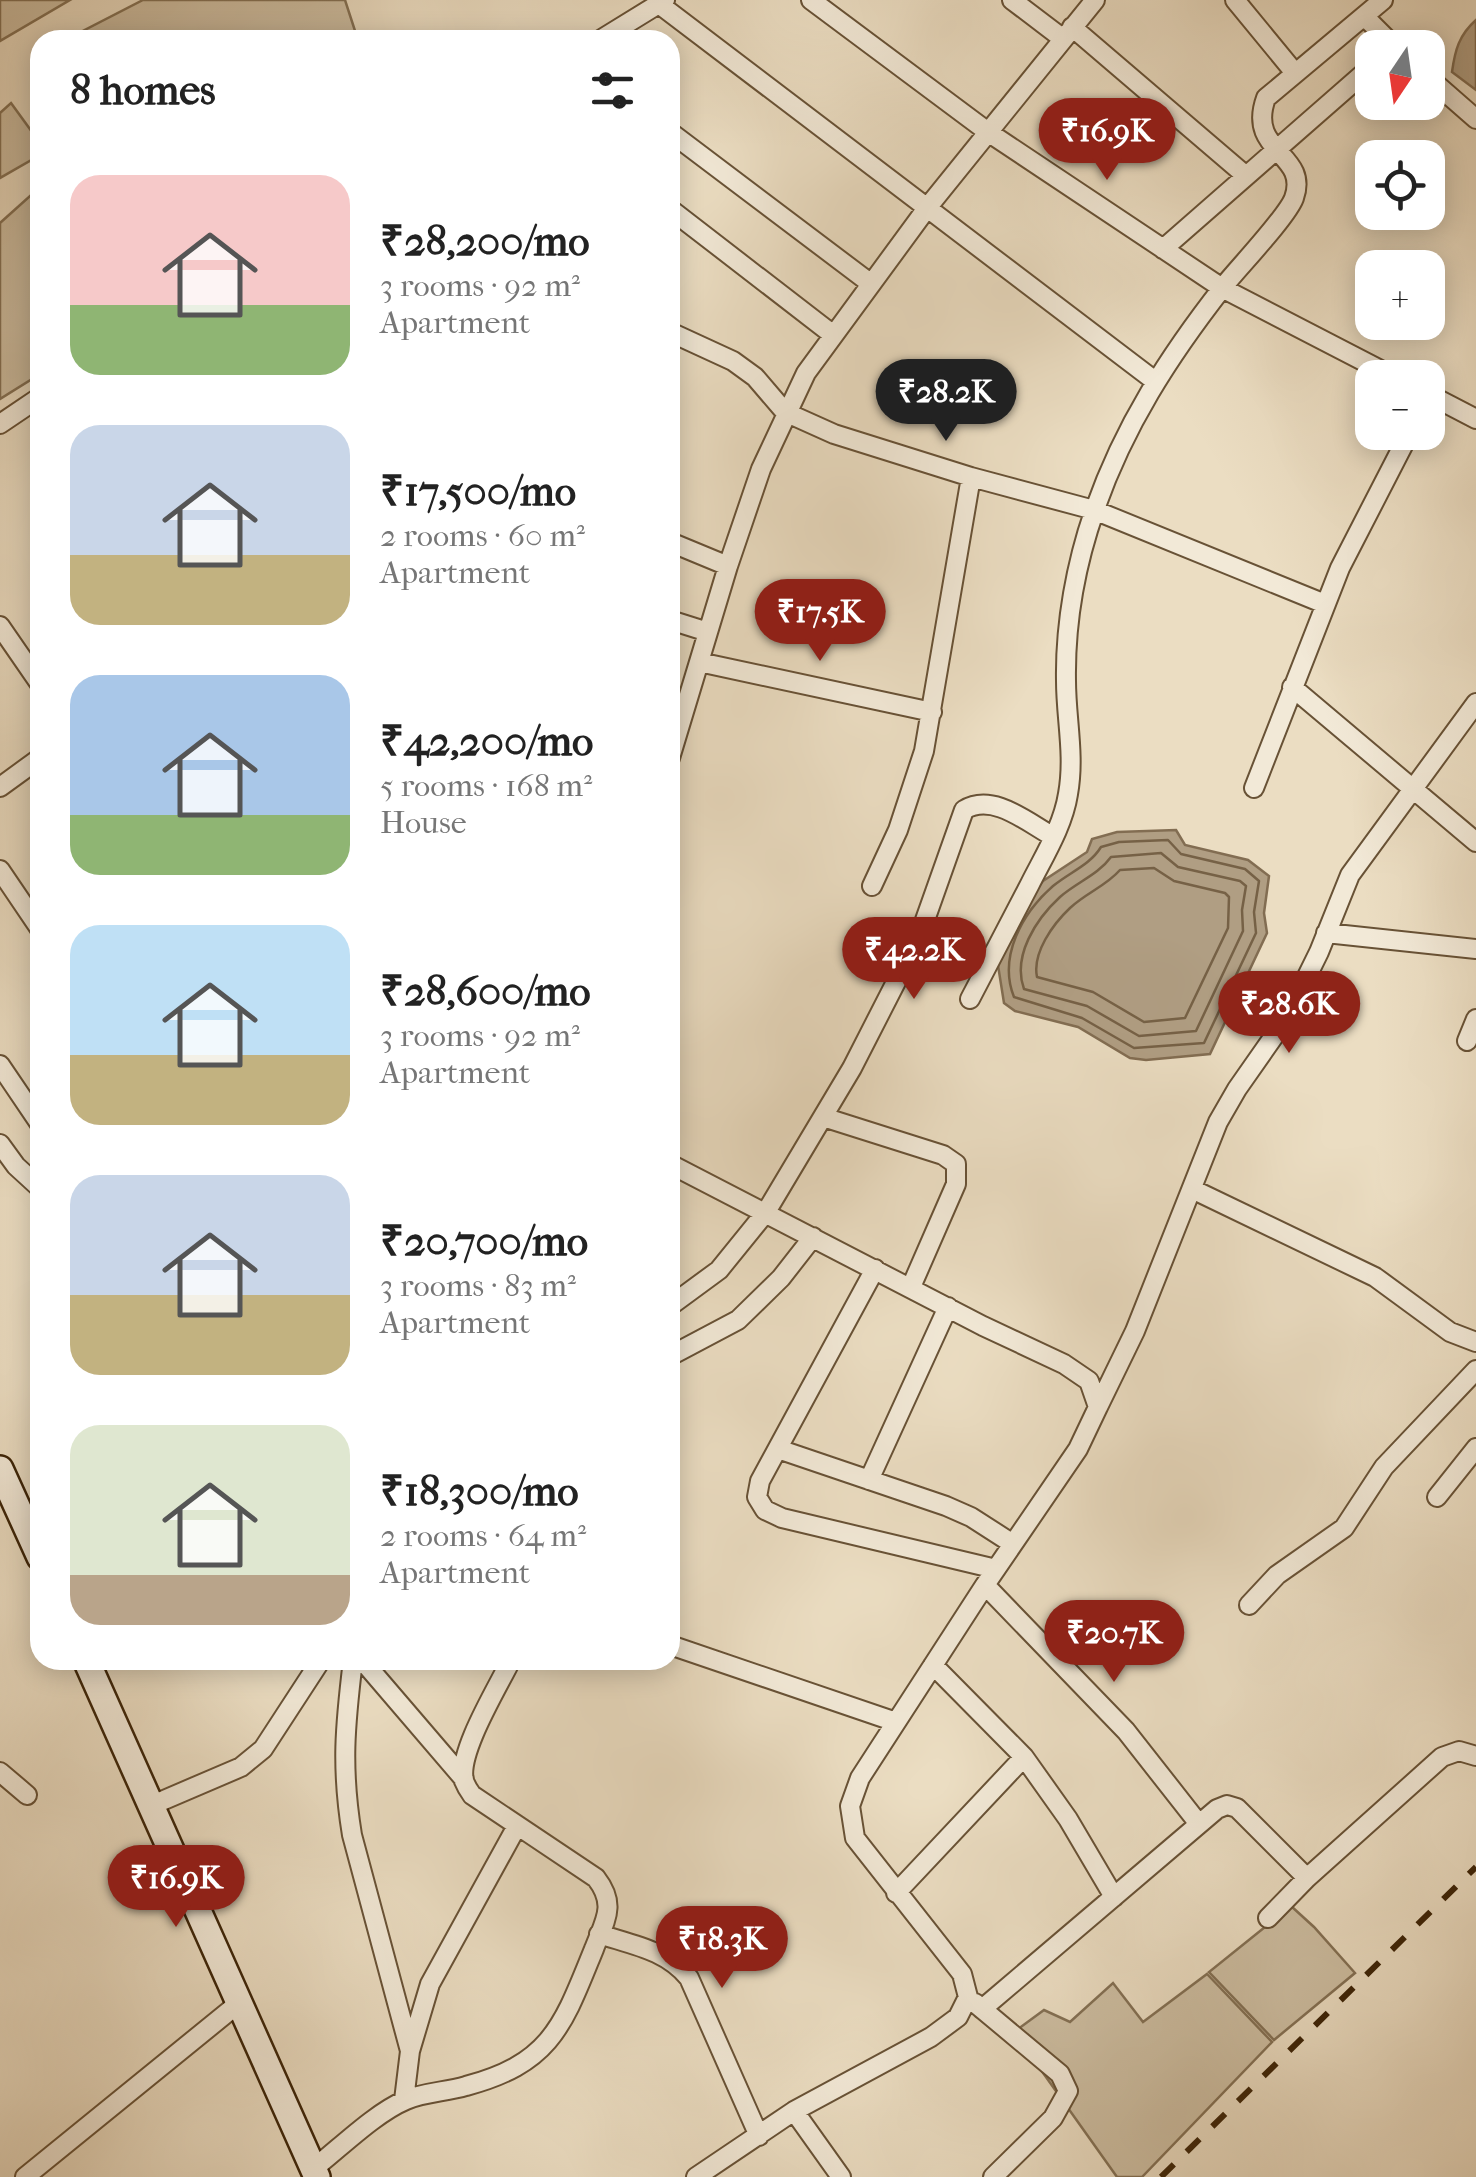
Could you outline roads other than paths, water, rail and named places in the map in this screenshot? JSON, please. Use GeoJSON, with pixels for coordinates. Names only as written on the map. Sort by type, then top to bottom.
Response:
{"type":"FeatureCollection","features":[{"type":"Feature","properties":{"kind":"street"},"geometry":{"type":"LineString","coordinates":[[810,0],[988,132],[1222,288],[1361,360]]}},
{"type":"Feature","properties":{"kind":"street"},"geometry":{"type":"LineString","coordinates":[[1012,0],[1067,32],[1245,175]]}},
{"type":"Feature","properties":{"kind":"street"},"geometry":{"type":"LineString","coordinates":[[680,712],[785,412],[832,334],[926,208],[1096,0]]}},
{"type":"Feature","properties":{"kind":"street"},"geometry":{"type":"LineString","coordinates":[[1235,0],[1295,72]]}},
{"type":"Feature","properties":{"kind":"street"},"geometry":{"type":"LineString","coordinates":[[616,30],[662,2],[1154,381]]}},
{"type":"Feature","properties":{"kind":"street"},"geometry":{"type":"LineString","coordinates":[[970,998],[1054,837],[1068,798],[1072,763],[1066,681],[1072,598],[1094,510],[1132,420],[1154,381],[1222,288],[1294,201],[1297,180],[1290,163],[1261,130],[1260,113],[1266,98],[1372,6],[1386,30]]}},
{"type":"Feature","properties":{"kind":"street"},"geometry":{"type":"LineString","coordinates":[[1163,249],[1355,81]]}},
{"type":"Feature","properties":{"kind":"street"},"geometry":{"type":"LineString","coordinates":[[1445,92],[1476,119]]}},
{"type":"Feature","properties":{"kind":"street"},"geometry":{"type":"LineString","coordinates":[[680,140],[870,283]]}},
{"type":"Feature","properties":{"kind":"street"},"geometry":{"type":"LineString","coordinates":[[680,217],[832,334]]}},
{"type":"Feature","properties":{"kind":"street"},"geometry":{"type":"LineString","coordinates":[[680,337],[734,361],[755,377],[785,412],[848,439],[1094,510],[1324,604]]}},
{"type":"Feature","properties":{"kind":"street"},"geometry":{"type":"LineString","coordinates":[[1445,404],[1476,418]]}},
{"type":"Feature","properties":{"kind":"street"},"geometry":{"type":"LineString","coordinates":[[0,424],[30,407]]}},
{"type":"Feature","properties":{"kind":"street"},"geometry":{"type":"LineString","coordinates":[[1254,788],[1324,604],[1400,450]]}},
{"type":"Feature","properties":{"kind":"street"},"geometry":{"type":"LineString","coordinates":[[872,886],[913,790],[932,712],[971,477]]}},
{"type":"Feature","properties":{"kind":"street"},"geometry":{"type":"LineString","coordinates":[[680,546],[728,566]]}},
{"type":"Feature","properties":{"kind":"street"},"geometry":{"type":"LineString","coordinates":[[680,623],[708,632]]}},
{"type":"Feature","properties":{"kind":"street"},"geometry":{"type":"LineString","coordinates":[[0,626],[30,670]]}},
{"type":"Feature","properties":{"kind":"street"},"geometry":{"type":"LineString","coordinates":[[699,662],[932,712]]}},
{"type":"Feature","properties":{"kind":"street"},"geometry":{"type":"LineString","coordinates":[[1292,687],[1476,842]]}},
{"type":"Feature","properties":{"kind":"street"},"geometry":{"type":"LineString","coordinates":[[993,2177],[1052,2118],[1068,2091],[1060,2074],[975,2003],[962,1974],[854,1838],[850,1806],[860,1778],[1078,1448],[1135,1331],[1218,1122],[1286,1019],[1350,874],[1476,703]]}},
{"type":"Feature","properties":{"kind":"street"},"geometry":{"type":"LineString","coordinates":[[0,787],[30,765]]}},
{"type":"Feature","properties":{"kind":"street"},"geometry":{"type":"LineString","coordinates":[[680,1299],[719,1270],[766,1212],[875,1026],[919,937],[964,810],[976,802],[994,804],[1054,837]]}},
{"type":"Feature","properties":{"kind":"street"},"geometry":{"type":"LineString","coordinates":[[0,870],[30,914]]}},
{"type":"Feature","properties":{"kind":"street"},"geometry":{"type":"LineString","coordinates":[[1326,933],[1476,949]]}},
{"type":"Feature","properties":{"kind":"street"},"geometry":{"type":"LineString","coordinates":[[1468,1040],[1476,1019]]}},
{"type":"Feature","properties":{"kind":"street"},"geometry":{"type":"LineString","coordinates":[[0,1066],[30,1110]]}},
{"type":"Feature","properties":{"kind":"street"},"geometry":{"type":"LineString","coordinates":[[822,1117],[943,1155],[956,1164],[956,1184],[910,1288]]}},
{"type":"Feature","properties":{"kind":"street"},"geometry":{"type":"LineString","coordinates":[[0,1144],[30,1179]]}},
{"type":"Feature","properties":{"kind":"street"},"geometry":{"type":"LineString","coordinates":[[680,1169],[1064,1364],[1088,1381],[1098,1407]]}},
{"type":"Feature","properties":{"kind":"street"},"geometry":{"type":"LineString","coordinates":[[1192,1189],[1376,1278],[1450,1332],[1476,1342]]}},
{"type":"Feature","properties":{"kind":"street"},"geometry":{"type":"LineString","coordinates":[[680,1351],[738,1320],[781,1278],[813,1237]]}},
{"type":"Feature","properties":{"kind":"street"},"geometry":{"type":"LineString","coordinates":[[875,1268],[760,1480],[757,1496],[765,1510],[990,1576],[1126,1732],[1199,1824]]}},
{"type":"Feature","properties":{"kind":"street"},"geometry":{"type":"LineString","coordinates":[[869,1480],[948,1307]]}},
{"type":"Feature","properties":{"kind":"street"},"geometry":{"type":"LineString","coordinates":[[1249,1605],[1277,1574],[1344,1528],[1384,1467],[1476,1370]]}},
{"type":"Feature","properties":{"kind":"street"},"geometry":{"type":"LineString","coordinates":[[1437,1497],[1476,1448]]}},
{"type":"Feature","properties":{"kind":"street"},"geometry":{"type":"LineString","coordinates":[[778,1449],[970,1517],[1013,1544]]}},
{"type":"Feature","properties":{"kind":"street"},"geometry":{"type":"LineString","coordinates":[[0,1469],[30,1511]]}},
{"type":"Feature","properties":{"kind":"street"},"geometry":{"type":"LineString","coordinates":[[680,1648],[896,1722]]}},
{"type":"Feature","properties":{"kind":"street"},"geometry":{"type":"LineString","coordinates":[[933,1665],[1024,1757],[1068,1819],[1114,1897]]}},
{"type":"Feature","properties":{"kind":"street"},"geometry":{"type":"LineString","coordinates":[[90,1670],[315,2173],[404,2100],[501,2076],[551,2040],[566,2018],[608,1912],[608,1894],[596,1878],[472,1796],[464,1779],[371,1670]]}},
{"type":"Feature","properties":{"kind":"street"},"geometry":{"type":"LineString","coordinates":[[150,1806],[241,1766],[263,1750],[315,1670]]}},
{"type":"Feature","properties":{"kind":"street"},"geometry":{"type":"LineString","coordinates":[[352,1670],[342,1760],[346,1799],[352,1835],[410,2051]]}},
{"type":"Feature","properties":{"kind":"street"},"geometry":{"type":"LineString","coordinates":[[464,1779],[464,1762],[507,1670]]}},
{"type":"Feature","properties":{"kind":"street"},"geometry":{"type":"LineString","coordinates":[[1268,1918],[1306,1878],[1442,1757],[1459,1751],[1476,1756]]}},
{"type":"Feature","properties":{"kind":"street"},"geometry":{"type":"LineString","coordinates":[[896,1893],[1024,1757]]}},
{"type":"Feature","properties":{"kind":"street"},"geometry":{"type":"LineString","coordinates":[[0,1772],[27,1795]]}},
{"type":"Feature","properties":{"kind":"street"},"geometry":{"type":"LineString","coordinates":[[707,2174],[794,2111],[932,2037],[1114,1897],[1218,1809],[1227,1805],[1237,1808],[1306,1878]]}},
{"type":"Feature","properties":{"kind":"street"},"geometry":{"type":"LineString","coordinates":[[404,2100],[410,2051],[430,1984],[517,1826]]}},
{"type":"Feature","properties":{"kind":"street"},"geometry":{"type":"LineString","coordinates":[[599,1934],[654,1951],[676,1962],[690,1978],[760,2136]]}},
{"type":"Feature","properties":{"kind":"street"},"geometry":{"type":"LineString","coordinates":[[25,2177],[238,2003]]}},
{"type":"Feature","properties":{"kind":"street"},"geometry":{"type":"LineString","coordinates":[[794,2111],[842,2177]]}},
{"type":"Feature","properties":{"kind":"water"},"geometry":{"type":"Polygon","coordinates":[[[1476,20],[1476,90],[1452,72],[1459,43],[1476,20]]]}},
{"type":"Feature","properties":{"kind":"water"},"geometry":{"type":"Polygon","coordinates":[[[1176,830],[1185,845],[1248,860],[1269,876],[1264,913],[1267,933],[1210,1054],[1130,1058],[1078,1027],[1015,1011],[1004,1003],[997,959],[1025,903],[1043,881],[1087,852],[1092,839],[1117,832],[1176,830]]]}},
{"type":"Feature","properties":{"kind":"railway"},"geometry":{"type":"LineString","coordinates":[[1161,2177],[1476,1867]]}}]}
